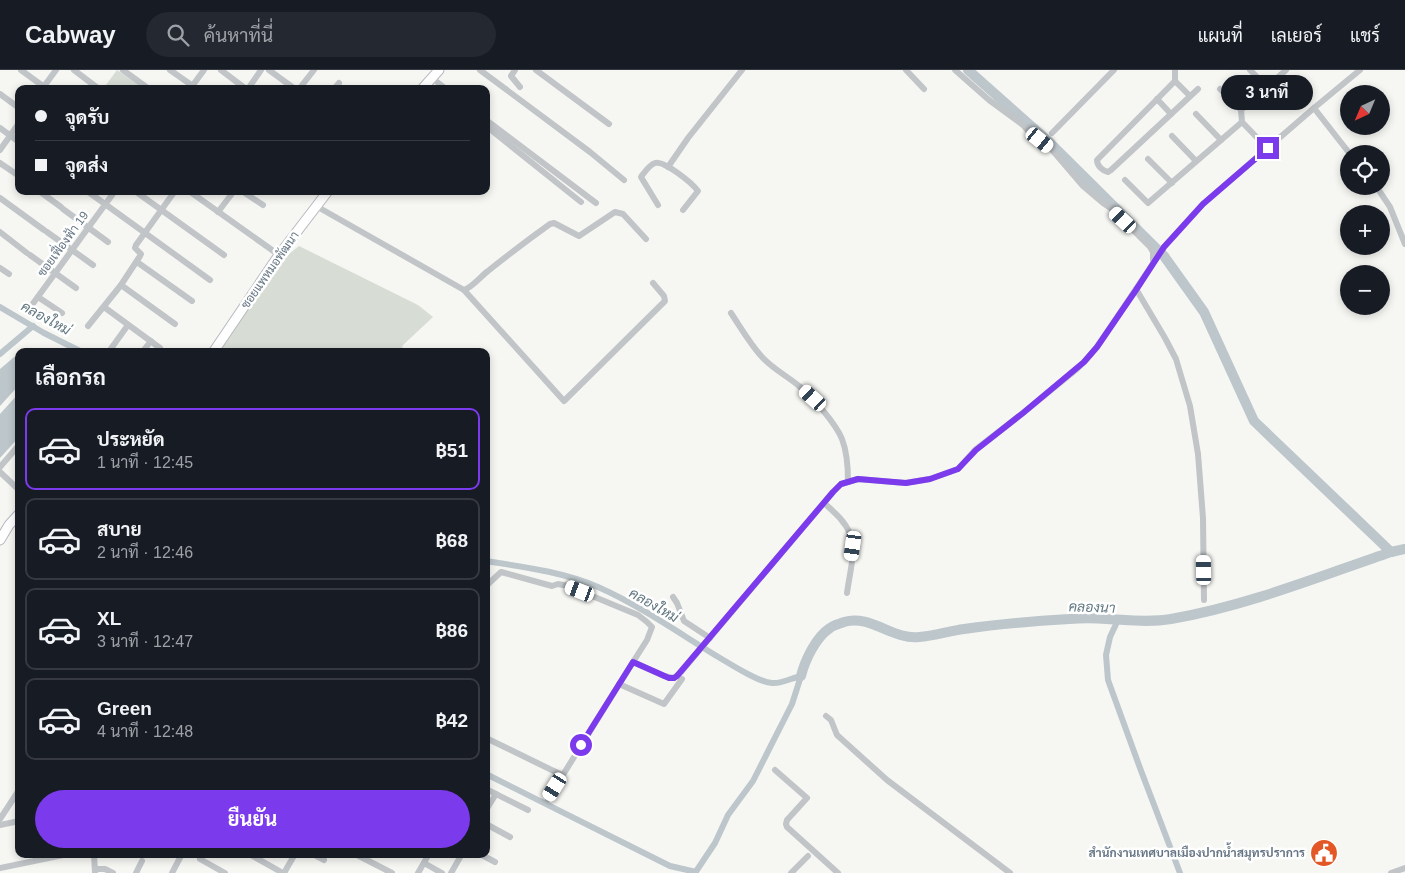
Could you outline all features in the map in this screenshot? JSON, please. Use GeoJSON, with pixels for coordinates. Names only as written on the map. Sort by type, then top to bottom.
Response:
{"type":"FeatureCollection","features":[{"type":"Feature","properties":{"kind":"street"},"geometry":{"type":"LineString","coordinates":[[21,70],[40,85]]}},
{"type":"Feature","properties":{"kind":"street"},"geometry":{"type":"LineString","coordinates":[[46,85],[56,70]]}},
{"type":"Feature","properties":{"kind":"street"},"geometry":{"type":"LineString","coordinates":[[74,70],[94,85]]}},
{"type":"Feature","properties":{"kind":"street"},"geometry":{"type":"LineString","coordinates":[[123,70],[143,85]]}},
{"type":"Feature","properties":{"kind":"street"},"geometry":{"type":"LineString","coordinates":[[170,70],[189,85]]}},
{"type":"Feature","properties":{"kind":"street"},"geometry":{"type":"LineString","coordinates":[[193,85],[204,70]]}},
{"type":"Feature","properties":{"kind":"street"},"geometry":{"type":"LineString","coordinates":[[221,70],[242,85]]}},
{"type":"Feature","properties":{"kind":"street"},"geometry":{"type":"LineString","coordinates":[[250,85],[261,70]]}},
{"type":"Feature","properties":{"kind":"street"},"geometry":{"type":"LineString","coordinates":[[269,70],[277,72],[291,85]]}},
{"type":"Feature","properties":{"kind":"street"},"geometry":{"type":"LineString","coordinates":[[302,85],[314,70]]}},
{"type":"Feature","properties":{"kind":"street"},"geometry":{"type":"LineString","coordinates":[[426,85],[439,70]]}},
{"type":"Feature","properties":{"kind":"street"},"geometry":{"type":"LineString","coordinates":[[480,70],[590,152],[624,180]]}},
{"type":"Feature","properties":{"kind":"street"},"geometry":{"type":"LineString","coordinates":[[515,70],[511,76],[520,87]]}},
{"type":"Feature","properties":{"kind":"street"},"geometry":{"type":"LineString","coordinates":[[536,70],[609,124]]}},
{"type":"Feature","properties":{"kind":"street"},"geometry":{"type":"LineString","coordinates":[[668,166],[742,70]]}},
{"type":"Feature","properties":{"kind":"street"},"geometry":{"type":"LineString","coordinates":[[906,70],[924,89]]}},
{"type":"Feature","properties":{"kind":"street"},"geometry":{"type":"LineString","coordinates":[[955,70],[988,100],[1053,150],[1083,186],[1117,214],[1152,249],[1154,260]]}},
{"type":"Feature","properties":{"kind":"street"},"geometry":{"type":"LineString","coordinates":[[1052,133],[1114,70]]}},
{"type":"Feature","properties":{"kind":"street"},"geometry":{"type":"LineString","coordinates":[[1175,70],[1174,81],[1098,159],[1098,164],[1106,172],[1112,170],[1198,89]]}},
{"type":"Feature","properties":{"kind":"street"},"geometry":{"type":"LineString","coordinates":[[1250,70],[1267,86]]}},
{"type":"Feature","properties":{"kind":"street"},"geometry":{"type":"LineString","coordinates":[[1241,110],[1286,70]]}},
{"type":"Feature","properties":{"kind":"street"},"geometry":{"type":"LineString","coordinates":[[633,662],[669,678],[674,678],[682,672],[837,487],[852,480],[906,483],[935,478],[958,469],[976,450],[1077,369],[1097,347],[1154,260],[1203,204],[1360,70]]}},
{"type":"Feature","properties":{"kind":"street"},"geometry":{"type":"LineString","coordinates":[[431,79],[436,85]]}},
{"type":"Feature","properties":{"kind":"street"},"geometry":{"type":"LineString","coordinates":[[431,79],[440,85]]}},
{"type":"Feature","properties":{"kind":"street"},"geometry":{"type":"LineString","coordinates":[[1174,81],[1190,96]]}},
{"type":"Feature","properties":{"kind":"street"},"geometry":{"type":"LineString","coordinates":[[1220,89],[1241,110],[1242,122],[1268,148]]}},
{"type":"Feature","properties":{"kind":"street"},"geometry":{"type":"LineString","coordinates":[[0,94],[15,105]]}},
{"type":"Feature","properties":{"kind":"street"},"geometry":{"type":"LineString","coordinates":[[1157,99],[1171,114]]}},
{"type":"Feature","properties":{"kind":"street"},"geometry":{"type":"LineString","coordinates":[[1314,108],[1343,145]]}},
{"type":"Feature","properties":{"kind":"street"},"geometry":{"type":"LineString","coordinates":[[1196,114],[1221,140]]}},
{"type":"Feature","properties":{"kind":"street"},"geometry":{"type":"LineString","coordinates":[[1125,180],[1148,203],[1242,122]]}},
{"type":"Feature","properties":{"kind":"street"},"geometry":{"type":"LineString","coordinates":[[490,123],[596,203]]}},
{"type":"Feature","properties":{"kind":"street"},"geometry":{"type":"LineString","coordinates":[[0,128],[15,139]]}},
{"type":"Feature","properties":{"kind":"street"},"geometry":{"type":"LineString","coordinates":[[0,150],[15,128]]}},
{"type":"Feature","properties":{"kind":"street"},"geometry":{"type":"LineString","coordinates":[[490,129],[580,202]]}},
{"type":"Feature","properties":{"kind":"street"},"geometry":{"type":"LineString","coordinates":[[1172,136],[1196,161]]}},
{"type":"Feature","properties":{"kind":"street"},"geometry":{"type":"LineString","coordinates":[[1148,159],[1172,183]]}},
{"type":"Feature","properties":{"kind":"street"},"geometry":{"type":"LineString","coordinates":[[0,162],[15,173]]}},
{"type":"Feature","properties":{"kind":"street"},"geometry":{"type":"LineString","coordinates":[[658,205],[641,177],[655,163],[668,166],[698,191],[683,210]]}},
{"type":"Feature","properties":{"kind":"street"},"geometry":{"type":"LineString","coordinates":[[44,195],[108,242]]}},
{"type":"Feature","properties":{"kind":"street"},"geometry":{"type":"LineString","coordinates":[[94,195],[210,280]]}},
{"type":"Feature","properties":{"kind":"street","name":"ซอยเฟื่องฟ้า 19"},"geometry":{"type":"LineString","coordinates":[[29,309],[112,195]]}},
{"type":"Feature","properties":{"kind":"street"},"geometry":{"type":"LineString","coordinates":[[140,195],[224,255]]}},
{"type":"Feature","properties":{"kind":"street"},"geometry":{"type":"LineString","coordinates":[[88,326],[137,262],[141,255],[135,246],[172,195]]}},
{"type":"Feature","properties":{"kind":"street"},"geometry":{"type":"LineString","coordinates":[[195,195],[279,255]]}},
{"type":"Feature","properties":{"kind":"street"},"geometry":{"type":"LineString","coordinates":[[218,212],[231,195]]}},
{"type":"Feature","properties":{"kind":"street"},"geometry":{"type":"LineString","coordinates":[[248,195],[263,205]]}},
{"type":"Feature","properties":{"kind":"street","name":"ซอยแพหมอพัฒนา"},"geometry":{"type":"LineString","coordinates":[[216,348],[279,255],[325,195]]}},
{"type":"Feature","properties":{"kind":"street"},"geometry":{"type":"LineString","coordinates":[[1382,195],[1390,207],[1405,244]]}},
{"type":"Feature","properties":{"kind":"street"},"geometry":{"type":"LineString","coordinates":[[0,198],[93,265]]}},
{"type":"Feature","properties":{"kind":"street"},"geometry":{"type":"LineString","coordinates":[[316,206],[464,290],[564,402],[665,301],[664,296],[653,283]]}},
{"type":"Feature","properties":{"kind":"street"},"geometry":{"type":"LineString","coordinates":[[464,290],[469,288],[520,245],[550,224],[554,223],[578,236],[615,212],[619,212],[646,239]]}},
{"type":"Feature","properties":{"kind":"street"},"geometry":{"type":"LineString","coordinates":[[0,232],[76,288]]}},
{"type":"Feature","properties":{"kind":"street"},"geometry":{"type":"LineString","coordinates":[[137,262],[192,301]]}},
{"type":"Feature","properties":{"kind":"street"},"geometry":{"type":"LineString","coordinates":[[0,268],[9,274]]}},
{"type":"Feature","properties":{"kind":"street"},"geometry":{"type":"LineString","coordinates":[[121,285],[175,324]]}},
{"type":"Feature","properties":{"kind":"street"},"geometry":{"type":"LineString","coordinates":[[1136,290],[1176,359],[1190,406],[1198,454],[1203,518],[1204,600]]}},
{"type":"Feature","properties":{"kind":"street"},"geometry":{"type":"LineString","coordinates":[[38,297],[62,313]]}},
{"type":"Feature","properties":{"kind":"street"},"geometry":{"type":"LineString","coordinates":[[104,307],[160,348]]}},
{"type":"Feature","properties":{"kind":"street"},"geometry":{"type":"LineString","coordinates":[[731,313],[762,357],[813,398],[839,432],[843,440],[848,470],[852,480]]}},
{"type":"Feature","properties":{"kind":"street"},"geometry":{"type":"LineString","coordinates":[[111,348],[128,324]]}},
{"type":"Feature","properties":{"kind":"street"},"geometry":{"type":"LineString","coordinates":[[145,348],[151,341]]}},
{"type":"Feature","properties":{"kind":"street"},"geometry":{"type":"LineString","coordinates":[[0,467],[15,450]]}},
{"type":"Feature","properties":{"kind":"street"},"geometry":{"type":"LineString","coordinates":[[0,472],[15,486]]}},
{"type":"Feature","properties":{"kind":"street"},"geometry":{"type":"LineString","coordinates":[[824,503],[843,522],[850,534],[853,546],[847,593]]}},
{"type":"Feature","properties":{"kind":"street"},"geometry":{"type":"LineString","coordinates":[[0,540],[15,518]]}},
{"type":"Feature","properties":{"kind":"street"},"geometry":{"type":"LineString","coordinates":[[490,582],[501,572],[552,586],[558,584],[568,586],[638,615],[652,628],[647,640],[548,799]]}},
{"type":"Feature","properties":{"kind":"street"},"geometry":{"type":"LineString","coordinates":[[673,597],[684,621],[708,641]]}},
{"type":"Feature","properties":{"kind":"street"},"geometry":{"type":"LineString","coordinates":[[619,684],[664,704],[682,678]]}},
{"type":"Feature","properties":{"kind":"street"},"geometry":{"type":"LineString","coordinates":[[826,716],[831,720],[837,735],[887,780],[1010,873]]}},
{"type":"Feature","properties":{"kind":"street"},"geometry":{"type":"LineString","coordinates":[[490,740],[562,775]]}},
{"type":"Feature","properties":{"kind":"street"},"geometry":{"type":"LineString","coordinates":[[775,770],[806,798],[787,820],[787,827],[838,873]]}},
{"type":"Feature","properties":{"kind":"street"},"geometry":{"type":"LineString","coordinates":[[490,791],[528,810]]}},
{"type":"Feature","properties":{"kind":"street"},"geometry":{"type":"LineString","coordinates":[[490,804],[496,794]]}},
{"type":"Feature","properties":{"kind":"street"},"geometry":{"type":"LineString","coordinates":[[0,819],[15,796]]}},
{"type":"Feature","properties":{"kind":"street"},"geometry":{"type":"LineString","coordinates":[[0,825],[15,822]]}},
{"type":"Feature","properties":{"kind":"street"},"geometry":{"type":"LineString","coordinates":[[490,826],[510,837]]}},
{"type":"Feature","properties":{"kind":"street"},"geometry":{"type":"LineString","coordinates":[[791,873],[808,856]]}},
{"type":"Feature","properties":{"kind":"street"},"geometry":{"type":"LineString","coordinates":[[0,868],[49,858]]}},
{"type":"Feature","properties":{"kind":"street"},"geometry":{"type":"LineString","coordinates":[[94,858],[96,871],[105,868],[113,873]]}},
{"type":"Feature","properties":{"kind":"street"},"geometry":{"type":"LineString","coordinates":[[172,873],[180,858]]}},
{"type":"Feature","properties":{"kind":"street"},"geometry":{"type":"LineString","coordinates":[[256,858],[284,873],[293,858]]}},
{"type":"Feature","properties":{"kind":"street"},"geometry":{"type":"LineString","coordinates":[[320,858],[324,860]]}},
{"type":"Feature","properties":{"kind":"street"},"geometry":{"type":"LineString","coordinates":[[362,858],[388,872]]}},
{"type":"Feature","properties":{"kind":"street"},"geometry":{"type":"LineString","coordinates":[[418,873],[426,858]]}},
{"type":"Feature","properties":{"kind":"street"},"geometry":{"type":"LineString","coordinates":[[427,858],[442,873]]}},
{"type":"Feature","properties":{"kind":"street"},"geometry":{"type":"LineString","coordinates":[[451,873],[460,858]]}},
{"type":"Feature","properties":{"kind":"street"},"geometry":{"type":"LineString","coordinates":[[488,858],[495,862]]}},
{"type":"Feature","properties":{"kind":"street"},"geometry":{"type":"LineString","coordinates":[[200,859],[225,873]]}},
{"type":"Feature","properties":{"kind":"street"},"geometry":{"type":"LineString","coordinates":[[136,873],[142,861]]}},
{"type":"Feature","properties":{"kind":"street"},"geometry":{"type":"LineString","coordinates":[[1391,873],[1405,868]]}},
{"type":"Feature","properties":{"kind":"shaded area"},"geometry":{"type":"Polygon","coordinates":[[[117,70],[139,85],[106,85],[117,70]]]}},
{"type":"Feature","properties":{"kind":"shaded area"},"geometry":{"type":"Polygon","coordinates":[[[299,246],[418,305],[433,317],[402,346],[403,348],[221,348],[258,294],[289,254],[299,246]]]}},
{"type":"Feature","properties":{"kind":"shaded area"},"geometry":{"type":"Polygon","coordinates":[[[15,356],[15,389],[0,406],[0,369],[15,356]]]}},
{"type":"Feature","properties":{"kind":"shaded area"},"geometry":{"type":"Polygon","coordinates":[[[15,397],[15,441],[0,458],[0,414],[15,397]]]}},
{"type":"Feature","properties":{"kind":"waterway"},"geometry":{"type":"LineString","coordinates":[[968,70],[1048,141],[1164,256],[1204,312],[1254,421],[1391,552]]}},
{"type":"Feature","properties":{"kind":"waterway","name":"คลองใหม่"},"geometry":{"type":"LineString","coordinates":[[0,307],[74,348]]}},
{"type":"Feature","properties":{"kind":"waterway"},"geometry":{"type":"LineString","coordinates":[[0,354],[33,326]]}},
{"type":"Feature","properties":{"kind":"waterway","name":"คลองนา"},"geometry":{"type":"LineString","coordinates":[[801,676],[808,656],[820,637],[834,625],[844,622],[863,621],[900,635],[919,637],[977,627],[1043,621],[1088,618],[1139,621],[1163,620],[1227,607],[1405,549]]}},
{"type":"Feature","properties":{"kind":"waterway","name":"คลองใหม่"},"geometry":{"type":"LineString","coordinates":[[490,562],[557,574],[598,587],[645,611],[731,665],[760,680],[775,683],[801,676],[792,704],[753,781],[728,815],[715,843],[695,873]]}},
{"type":"Feature","properties":{"kind":"waterway"},"geometry":{"type":"LineString","coordinates":[[1118,620],[1110,637],[1106,655],[1108,680],[1180,873]]}},
{"type":"Feature","properties":{"kind":"waterway"},"geometry":{"type":"LineString","coordinates":[[490,776],[670,866],[696,872]]}},
{"type":"Feature","properties":{"kind":"place","name":"สำนักงานเทศบาลเมืองปากน้ำสมุทรปราการ"},"geometry":{"type":"Point","coordinates":[1324,853]}},
{"type":"Feature","properties":{"kind":"route"},"geometry":{"type":"LineString","coordinates":[[581,745],[633,662],[669,678],[674,678],[682,672],[837,487],[848,481],[858,479],[906,483],[930,479],[958,469],[976,450],[1077,369],[1097,347],[1164,247],[1203,204],[1268,148]]}}]}
